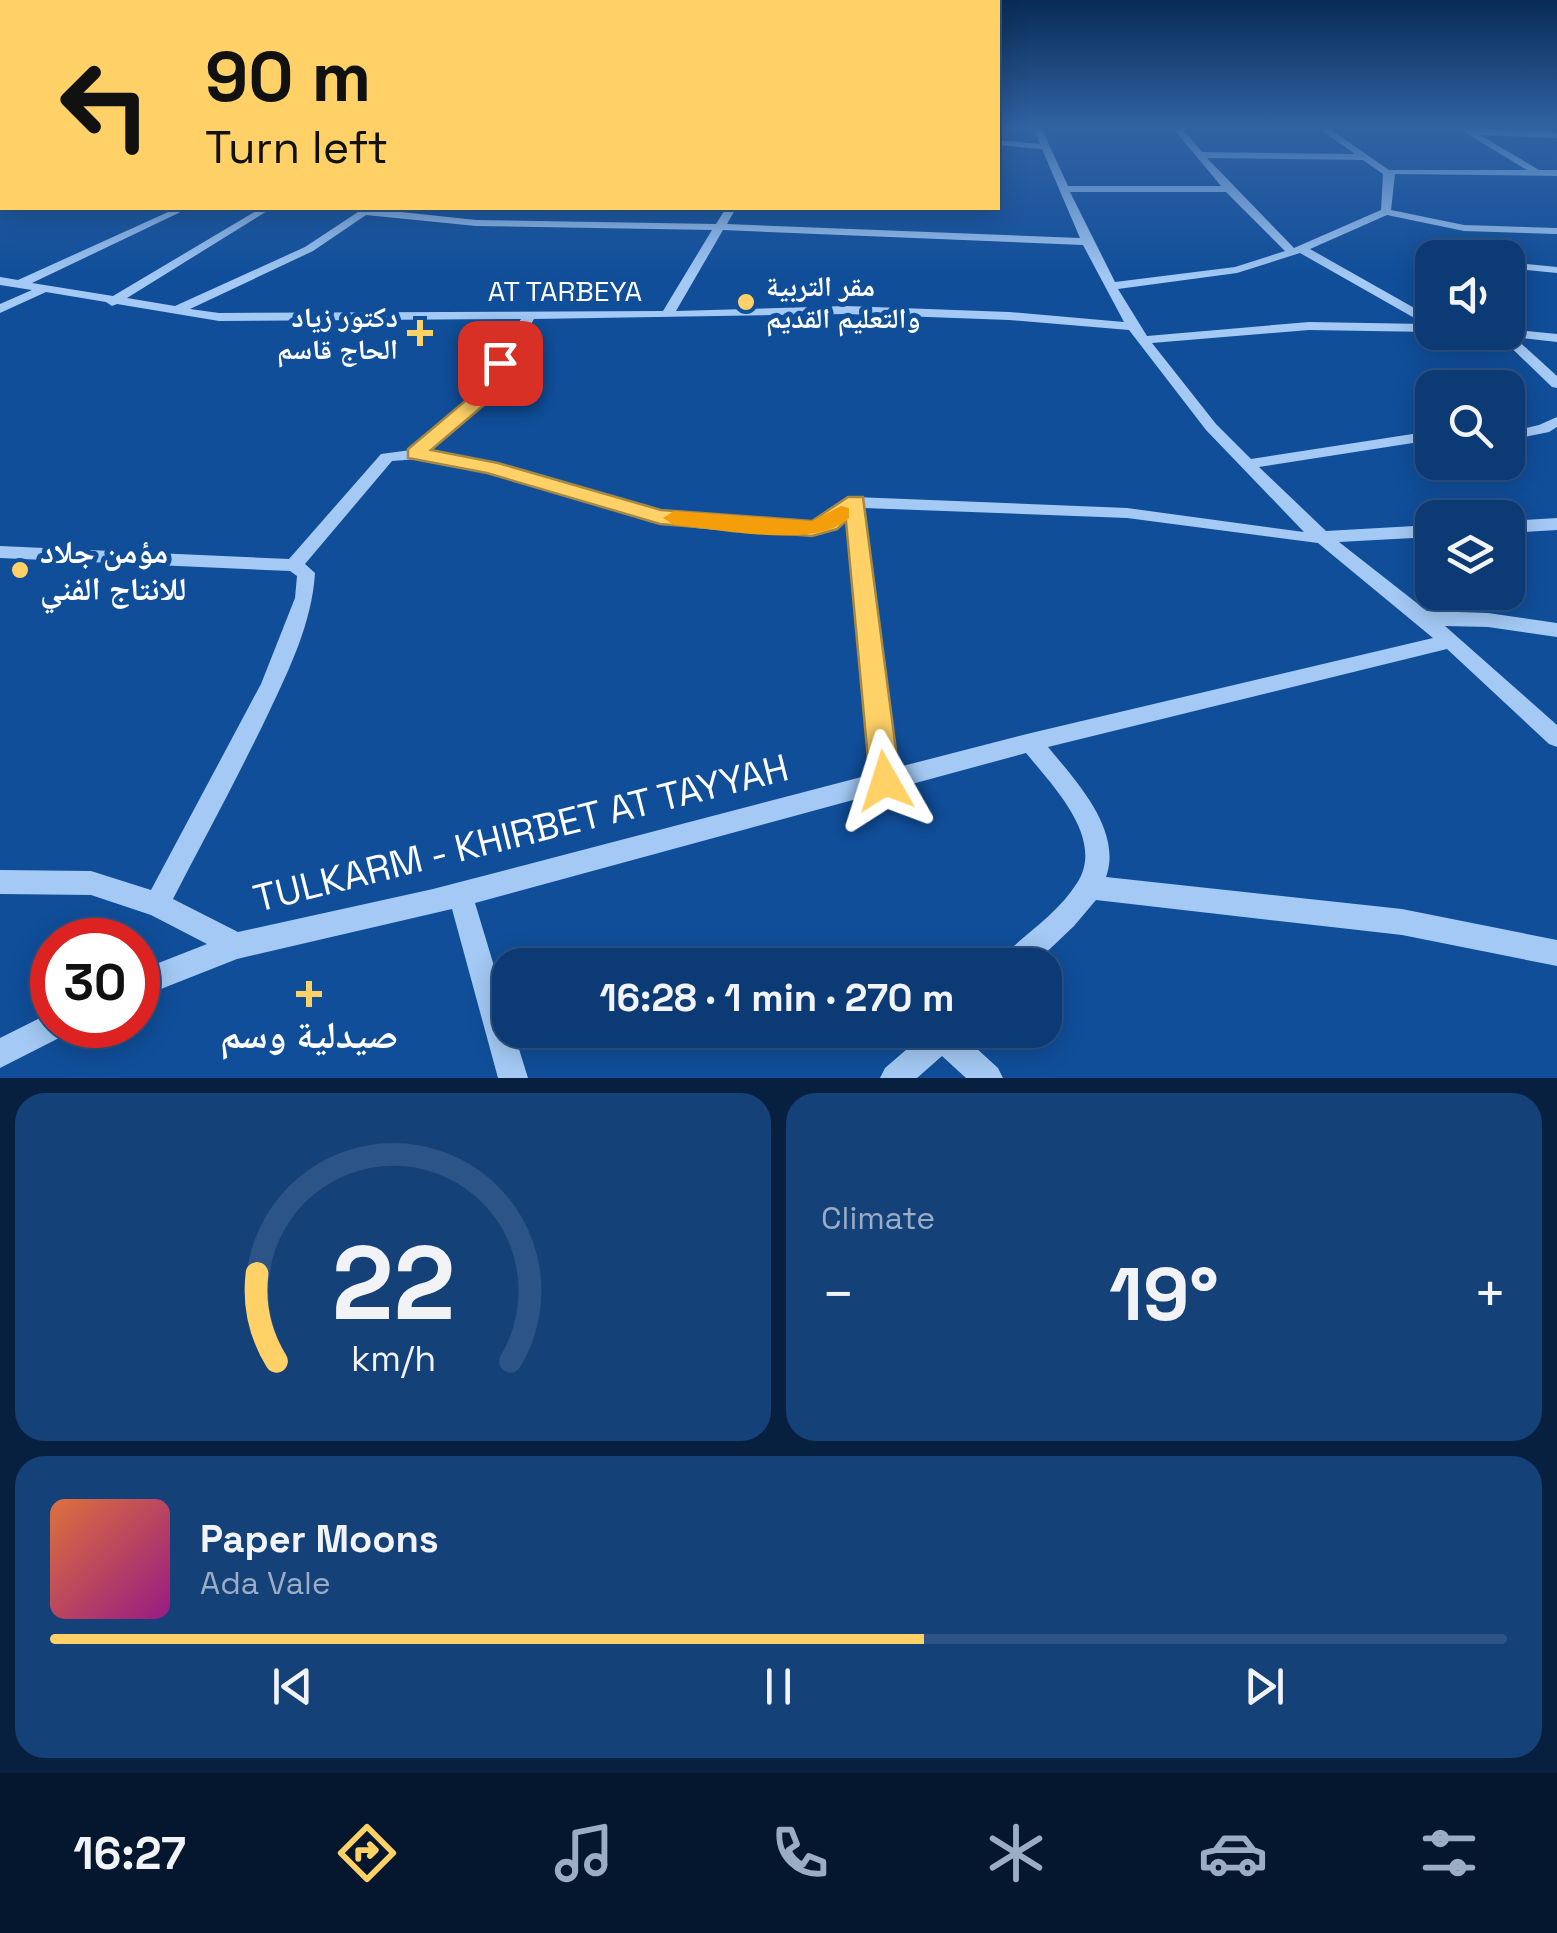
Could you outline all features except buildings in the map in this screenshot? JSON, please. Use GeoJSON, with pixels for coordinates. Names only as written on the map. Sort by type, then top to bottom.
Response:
{"type":"FeatureCollection","features":[{"type":"Feature","properties":{"kind":"street"},"geometry":{"type":"LineString","coordinates":[[1059,177],[1087,242],[1138,333],[1211,427],[1322,538],[1451,641],[1557,738]]}},
{"type":"Feature","properties":{"kind":"street"},"geometry":{"type":"LineString","coordinates":[[1219,177],[1297,251],[1415,317]]}},
{"type":"Feature","properties":{"kind":"street"},"geometry":{"type":"LineString","coordinates":[[1111,286],[1237,270],[1297,251],[1386,212],[1390,208],[1388,177]]}},
{"type":"Feature","properties":{"kind":"street"},"geometry":{"type":"LineString","coordinates":[[1064,188],[1229,189]]}},
{"type":"Feature","properties":{"kind":"street"},"geometry":{"type":"LineString","coordinates":[[17,284],[180,210]]}},
{"type":"Feature","properties":{"kind":"street"},"geometry":{"type":"LineString","coordinates":[[112,302],[264,210]]}},
{"type":"Feature","properties":{"kind":"street"},"geometry":{"type":"LineString","coordinates":[[174,312],[309,250],[366,210],[476,223],[720,227],[1087,242]]}},
{"type":"Feature","properties":{"kind":"street"},"geometry":{"type":"LineString","coordinates":[[667,316],[730,210]]}},
{"type":"Feature","properties":{"kind":"street"},"geometry":{"type":"LineString","coordinates":[[1386,212],[1464,228],[1557,231]]}},
{"type":"Feature","properties":{"kind":"street"},"geometry":{"type":"LineString","coordinates":[[1525,266],[1557,270]]}},
{"type":"Feature","properties":{"kind":"street","name":"AT TARBEYA"},"geometry":{"type":"LineString","coordinates":[[0,280],[174,312],[314,319],[846,310],[1138,333],[1415,326]]}},
{"type":"Feature","properties":{"kind":"street"},"geometry":{"type":"LineString","coordinates":[[0,309],[42,290]]}},
{"type":"Feature","properties":{"kind":"street"},"geometry":{"type":"LineString","coordinates":[[416,454],[477,401],[530,315]]}},
{"type":"Feature","properties":{"kind":"street"},"geometry":{"type":"LineString","coordinates":[[1525,335],[1557,338]]}},
{"type":"Feature","properties":{"kind":"street"},"geometry":{"type":"LineString","coordinates":[[1520,350],[1557,386],[1553,393],[1557,400]]}},
{"type":"Feature","properties":{"kind":"street"},"geometry":{"type":"LineString","coordinates":[[1525,433],[1544,429],[1557,421]]}},
{"type":"Feature","properties":{"kind":"street"},"geometry":{"type":"LineString","coordinates":[[1248,464],[1415,438]]}},
{"type":"Feature","properties":{"kind":"street"},"geometry":{"type":"LineString","coordinates":[[294,565],[387,457],[416,454],[490,467],[660,517],[812,529],[829,524],[856,502],[1128,513],[1278,537],[1415,532]]}},
{"type":"Feature","properties":{"kind":"street"},"geometry":{"type":"LineString","coordinates":[[856,502],[885,781]]}},
{"type":"Feature","properties":{"kind":"street"},"geometry":{"type":"LineString","coordinates":[[1525,526],[1557,524]]}},
{"type":"Feature","properties":{"kind":"street"},"geometry":{"type":"LineString","coordinates":[[0,552],[294,565],[306,573],[309,585],[275,676],[157,904]]}},
{"type":"Feature","properties":{"kind":"street"},"geometry":{"type":"LineString","coordinates":[[1422,618],[1488,620],[1557,630]]}},
{"type":"Feature","properties":{"kind":"street","name":"TULKARM - KHIRBET AT TAYYAH"},"geometry":{"type":"LineString","coordinates":[[160,976],[237,946],[460,894],[1031,742],[1451,641]]}},
{"type":"Feature","properties":{"kind":"street"},"geometry":{"type":"LineString","coordinates":[[1029,948],[1093,877],[1092,831],[1031,742]]}},
{"type":"Feature","properties":{"kind":"street"},"geometry":{"type":"LineString","coordinates":[[1093,877],[1123,890],[1402,922],[1557,953]]}},
{"type":"Feature","properties":{"kind":"street"},"geometry":{"type":"LineString","coordinates":[[0,882],[90,883],[157,904],[237,946]]}},
{"type":"Feature","properties":{"kind":"street"},"geometry":{"type":"LineString","coordinates":[[460,894],[513,1078]]}},
{"type":"Feature","properties":{"kind":"street"},"geometry":{"type":"LineString","coordinates":[[0,1054],[30,1038]]}},
{"type":"Feature","properties":{"kind":"street"},"geometry":{"type":"LineString","coordinates":[[895,1078],[930,1048]]}},
{"type":"Feature","properties":{"kind":"street"},"geometry":{"type":"LineString","coordinates":[[960,1048],[988,1078]]}},
{"type":"Feature","properties":{"kind":"slow traffic"},"geometry":{"type":"LineString","coordinates":[[674,518],[812,529],[829,524],[841,513]]}},
{"type":"Feature","properties":{"kind":"place","name":"مقر التربية والتعليم القديم"},"geometry":{"type":"Point","coordinates":[746,302]}},
{"type":"Feature","properties":{"kind":"place","name":"دكتور زياد الحاج قاسم"},"geometry":{"type":"Point","coordinates":[420,333]}},
{"type":"Feature","properties":{"kind":"place","name":"مؤمن جلاد للانتاج الفني"},"geometry":{"type":"Point","coordinates":[20,570]}},
{"type":"Feature","properties":{"kind":"place","name":"صيدلية وسم"},"geometry":{"type":"Point","coordinates":[309,994]}},
{"type":"Feature","properties":{"kind":"route"},"geometry":{"type":"LineString","coordinates":[[500,363],[477,401],[430,437],[416,454],[490,467],[660,517],[812,529],[829,524],[856,502],[885,781]]}}]}
